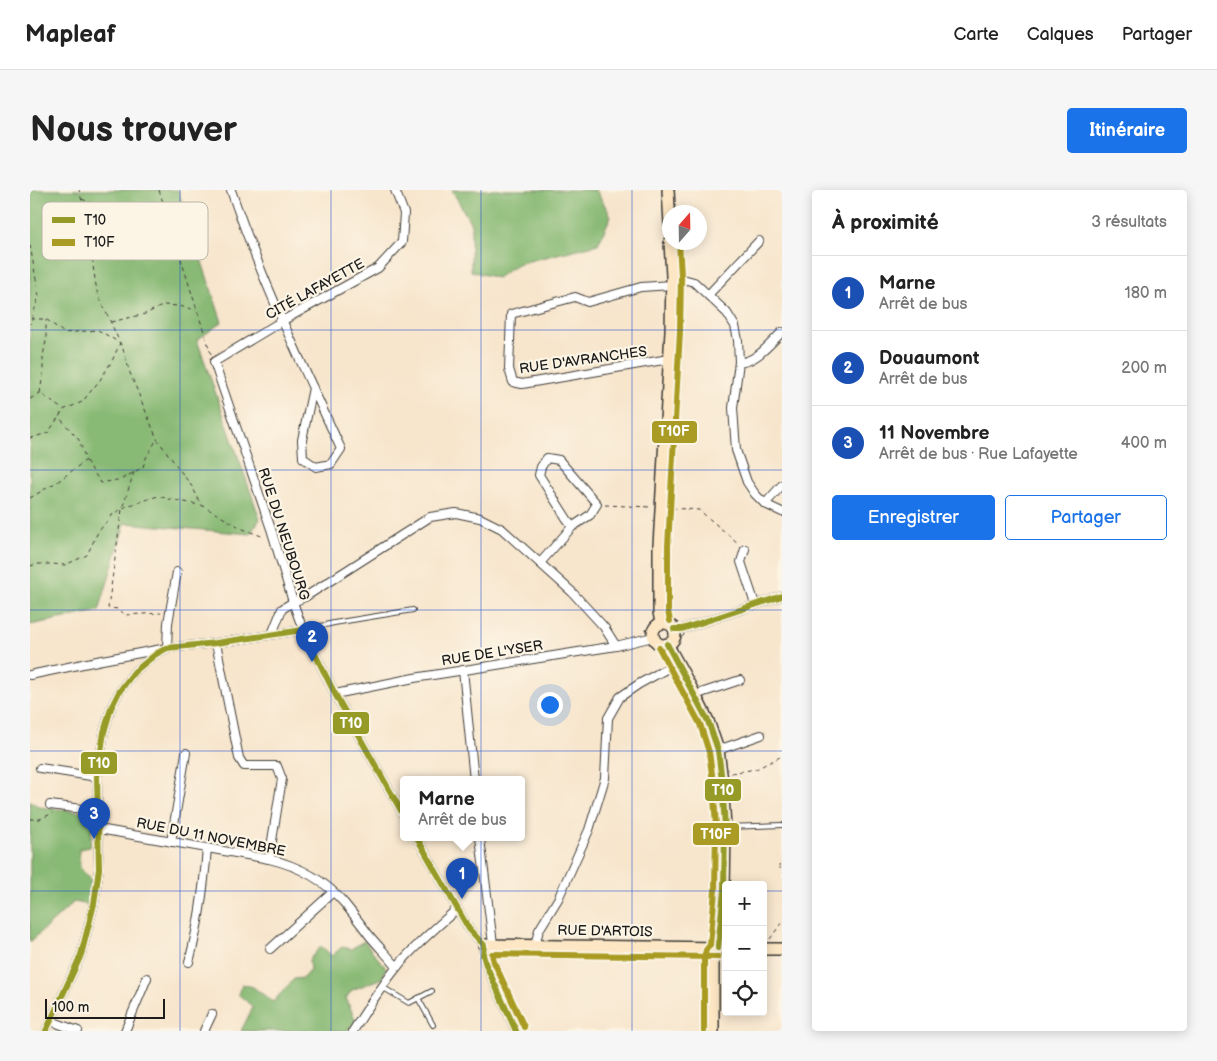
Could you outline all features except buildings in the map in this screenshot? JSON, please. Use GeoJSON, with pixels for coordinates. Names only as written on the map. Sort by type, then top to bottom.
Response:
{"type":"FeatureCollection","features":[{"type":"Feature","properties":{"kind":"street"},"geometry":{"type":"LineString","coordinates":[[231,190],[282,321],[313,388],[341,449],[331,464],[316,467],[303,458],[302,440],[313,388]]}},
{"type":"Feature","properties":{"kind":"street","name":"CITÉ LAFAYETTE"},"geometry":{"type":"LineString","coordinates":[[214,362],[282,321],[378,268],[402,242],[404,213],[395,190]]}},
{"type":"Feature","properties":{"kind":"street"},"geometry":{"type":"LineString","coordinates":[[668,190],[669,205]]}},
{"type":"Feature","properties":{"kind":"street"},"geometry":{"type":"LineString","coordinates":[[708,295],[759,241]]}},
{"type":"Feature","properties":{"kind":"street"},"geometry":{"type":"LineString","coordinates":[[661,623],[659,612],[659,546],[669,360],[672,280],[670,250]]}},
{"type":"Feature","properties":{"kind":"street"},"geometry":{"type":"LineString","coordinates":[[672,280],[694,282],[727,313],[736,326],[739,362],[733,408],[736,450],[747,482],[755,494],[765,504],[782,512]]}},
{"type":"Feature","properties":{"kind":"street","name":"RUE D'AVRANCHES"},"geometry":{"type":"LineString","coordinates":[[669,360],[522,384],[513,382],[509,369],[511,314],[575,297],[588,302],[672,280]]}},
{"type":"Feature","properties":{"kind":"street"},"geometry":{"type":"LineString","coordinates":[[739,362],[745,363],[753,360],[782,332]]}},
{"type":"Feature","properties":{"kind":"street","name":"RUE DU NEUBOURG"},"geometry":{"type":"LineString","coordinates":[[214,362],[303,630],[335,694],[400,809]]}},
{"type":"Feature","properties":{"kind":"street"},"geometry":{"type":"LineString","coordinates":[[540,563],[572,527],[590,515],[596,504],[559,460],[546,458],[539,475],[572,527]]}},
{"type":"Feature","properties":{"kind":"street"},"geometry":{"type":"LineString","coordinates":[[765,504],[782,485]]}},
{"type":"Feature","properties":{"kind":"street"},"geometry":{"type":"LineString","coordinates":[[272,634],[282,609],[305,597],[430,517],[456,513],[480,518],[502,529],[572,592],[604,627],[616,646]]}},
{"type":"Feature","properties":{"kind":"street"},"geometry":{"type":"LineString","coordinates":[[745,549],[741,562],[755,604]]}},
{"type":"Feature","properties":{"kind":"street"},"geometry":{"type":"LineString","coordinates":[[167,648],[168,623],[177,572]]}},
{"type":"Feature","properties":{"kind":"street"},"geometry":{"type":"LineString","coordinates":[[674,629],[674,636],[667,644],[660,644],[654,640],[654,629],[661,623],[669,624],[674,629],[682,629],[782,596]]}},
{"type":"Feature","properties":{"kind":"street"},"geometry":{"type":"LineString","coordinates":[[30,675],[167,648],[303,630]]}},
{"type":"Feature","properties":{"kind":"street","name":"RUE DE L'YSER"},"geometry":{"type":"LineString","coordinates":[[335,694],[414,678],[616,646],[653,637]]}},
{"type":"Feature","properties":{"kind":"street"},"geometry":{"type":"LineString","coordinates":[[216,642],[239,758],[244,766],[277,766],[282,778],[269,859]]}},
{"type":"Feature","properties":{"kind":"street"},"geometry":{"type":"LineString","coordinates":[[667,644],[695,694],[718,750],[725,827],[723,926]]}},
{"type":"Feature","properties":{"kind":"street"},"geometry":{"type":"LineString","coordinates":[[46,1031],[81,955],[94,904],[99,869],[96,777],[104,732],[111,708],[119,692],[134,672],[156,654],[167,648]]}},
{"type":"Feature","properties":{"kind":"street"},"geometry":{"type":"LineString","coordinates":[[535,945],[539,930],[558,899],[589,830],[605,778],[608,718],[620,697],[677,663]]}},
{"type":"Feature","properties":{"kind":"street"},"geometry":{"type":"LineString","coordinates":[[463,670],[474,776]]}},
{"type":"Feature","properties":{"kind":"street"},"geometry":{"type":"LineString","coordinates":[[695,694],[740,680]]}},
{"type":"Feature","properties":{"kind":"street"},"geometry":{"type":"LineString","coordinates":[[718,750],[761,735]]}},
{"type":"Feature","properties":{"kind":"street"},"geometry":{"type":"LineString","coordinates":[[171,842],[186,753]]}},
{"type":"Feature","properties":{"kind":"street"},"geometry":{"type":"LineString","coordinates":[[40,768],[96,777]]}},
{"type":"Feature","properties":{"kind":"street"},"geometry":{"type":"LineString","coordinates":[[50,805],[98,811]]}},
{"type":"Feature","properties":{"kind":"street","name":"RUE DU 11 NOVEMBRE"},"geometry":{"type":"LineString","coordinates":[[98,829],[269,859],[286,863],[311,874],[344,902],[397,967]]}},
{"type":"Feature","properties":{"kind":"street"},"geometry":{"type":"LineString","coordinates":[[419,841],[469,928],[488,944]]}},
{"type":"Feature","properties":{"kind":"street"},"geometry":{"type":"LineString","coordinates":[[480,841],[488,944],[483,955],[516,1031]]}},
{"type":"Feature","properties":{"kind":"street"},"geometry":{"type":"LineString","coordinates":[[189,962],[197,932],[205,878],[207,848]]}},
{"type":"Feature","properties":{"kind":"street"},"geometry":{"type":"LineString","coordinates":[[270,950],[333,892]]}},
{"type":"Feature","properties":{"kind":"street"},"geometry":{"type":"LineString","coordinates":[[353,1031],[371,1001],[397,967],[414,948],[457,908]]}},
{"type":"Feature","properties":{"kind":"street","name":"RUE D'ARTOIS"},"geometry":{"type":"LineString","coordinates":[[488,944],[722,948]]}},
{"type":"Feature","properties":{"kind":"street"},"geometry":{"type":"LineString","coordinates":[[713,1031],[714,953],[722,948]]}},
{"type":"Feature","properties":{"kind":"street"},"geometry":{"type":"LineString","coordinates":[[767,949],[782,949]]}},
{"type":"Feature","properties":{"kind":"street"},"geometry":{"type":"LineString","coordinates":[[125,1031],[147,978]]}},
{"type":"Feature","properties":{"kind":"street"},"geometry":{"type":"LineString","coordinates":[[204,1031],[212,1014]]}},
{"type":"Feature","properties":{"kind":"street"},"geometry":{"type":"LineString","coordinates":[[51,1021],[78,1031]]}},
{"type":"Feature","properties":{"kind":"lane"},"geometry":{"type":"LineString","coordinates":[[303,630],[413,610]]}},
{"type":"Feature","properties":{"kind":"lane"},"geometry":{"type":"LineString","coordinates":[[725,827],[782,825]]}},
{"type":"Feature","properties":{"kind":"lane"},"geometry":{"type":"LineString","coordinates":[[382,987],[409,1004],[432,991]]}},
{"type":"Feature","properties":{"kind":"lane"},"geometry":{"type":"LineString","coordinates":[[418,998],[434,1025]]}},
{"type":"Feature","properties":{"kind":"path"},"geometry":{"type":"LineString","coordinates":[[79,190],[83,202]]}},
{"type":"Feature","properties":{"kind":"path"},"geometry":{"type":"LineString","coordinates":[[159,190],[163,202]]}},
{"type":"Feature","properties":{"kind":"path"},"geometry":{"type":"LineString","coordinates":[[82,199],[89,202]]}},
{"type":"Feature","properties":{"kind":"path"},"geometry":{"type":"LineString","coordinates":[[30,245],[39,296],[30,324]]}},
{"type":"Feature","properties":{"kind":"path"},"geometry":{"type":"LineString","coordinates":[[92,260],[97,292],[123,350],[130,373],[157,439],[193,488],[201,505]]}},
{"type":"Feature","properties":{"kind":"path"},"geometry":{"type":"LineString","coordinates":[[181,260],[214,362]]}},
{"type":"Feature","properties":{"kind":"path"},"geometry":{"type":"LineString","coordinates":[[111,322],[145,314],[164,305],[197,310]]}},
{"type":"Feature","properties":{"kind":"path"},"geometry":{"type":"LineString","coordinates":[[32,319],[46,319],[64,333],[98,330],[120,344]]}},
{"type":"Feature","properties":{"kind":"path"},"geometry":{"type":"LineString","coordinates":[[40,393],[46,341],[46,319]]}},
{"type":"Feature","properties":{"kind":"path"},"geometry":{"type":"LineString","coordinates":[[30,438],[48,433],[63,410],[82,402],[100,380],[120,344]]}},
{"type":"Feature","properties":{"kind":"path"},"geometry":{"type":"LineString","coordinates":[[30,399],[40,393]]}},
{"type":"Feature","properties":{"kind":"path"},"geometry":{"type":"LineString","coordinates":[[40,393],[63,410]]}},
{"type":"Feature","properties":{"kind":"path"},"geometry":{"type":"LineString","coordinates":[[58,417],[79,440],[86,460],[101,483],[122,479],[143,467],[157,439]]}},
{"type":"Feature","properties":{"kind":"path"},"geometry":{"type":"LineString","coordinates":[[30,498],[60,480],[86,460]]}},
{"type":"Feature","properties":{"kind":"path"},"geometry":{"type":"LineString","coordinates":[[134,472],[122,509],[108,608],[119,610],[125,615],[170,612]]}},
{"type":"Feature","properties":{"kind":"path"},"geometry":{"type":"LineString","coordinates":[[30,566],[45,564],[65,565],[87,555],[98,532],[113,514],[136,502],[158,496],[201,505],[243,530],[274,541]]}},
{"type":"Feature","properties":{"kind":"path"},"geometry":{"type":"LineString","coordinates":[[596,504],[700,510],[745,549]]}},
{"type":"Feature","properties":{"kind":"path"},"geometry":{"type":"LineString","coordinates":[[721,775],[756,769],[782,756]]}},
{"type":"Feature","properties":{"kind":"path"},"geometry":{"type":"LineString","coordinates":[[30,819],[40,820],[50,814],[72,808]]}},
{"type":"Feature","properties":{"kind":"path"},"geometry":{"type":"LineString","coordinates":[[779,865],[782,873]]}},
{"type":"Feature","properties":{"kind":"path"},"geometry":{"type":"LineString","coordinates":[[767,942],[782,922]]}},
{"type":"Feature","properties":{"kind":"green space"},"geometry":{"type":"Polygon","coordinates":[[[30,190],[178,190],[182,202],[42,202],[42,260],[201,260],[222,322],[197,340],[260,519],[250,534],[125,523],[99,611],[30,625],[30,190]]]}},
{"type":"Feature","properties":{"kind":"green space"},"geometry":{"type":"Polygon","coordinates":[[[452,190],[596,190],[611,216],[598,244],[517,264],[497,278],[471,271],[471,224],[452,190]]]}},
{"type":"Feature","properties":{"kind":"green space"},"geometry":{"type":"Polygon","coordinates":[[[30,801],[39,807],[81,812],[92,827],[90,847],[79,849],[80,868],[91,879],[90,905],[74,902],[30,942],[30,801]]]}},
{"type":"Feature","properties":{"kind":"green space"},"geometry":{"type":"Polygon","coordinates":[[[364,941],[386,968],[382,978],[352,990],[346,998],[356,1021],[347,1031],[241,1031],[253,1007],[238,994],[242,984],[253,987],[273,1002],[294,979],[303,978],[310,970],[309,960],[321,946],[332,956],[342,947],[351,949],[364,941]]]}},
{"type":"Feature","properties":{"kind":"transit line","name":"T10F"},"geometry":{"type":"LineString","coordinates":[[670,621],[668,611],[668,546],[680,331],[679,250]]}},
{"type":"Feature","properties":{"kind":"transit line","name":"T10"},"geometry":{"type":"LineString","coordinates":[[674,629],[682,629],[782,596]]}},
{"type":"Feature","properties":{"kind":"transit line","name":"T10"},"geometry":{"type":"LineString","coordinates":[[303,630],[335,694],[400,809]]}},
{"type":"Feature","properties":{"kind":"transit line","name":"T10"},"geometry":{"type":"LineString","coordinates":[[46,1031],[81,955],[94,904],[99,869],[97,777],[104,732],[111,708],[119,692],[134,672],[156,654],[167,648],[303,630]]}},
{"type":"Feature","properties":{"kind":"transit line","name":"T10"},"geometry":{"type":"LineString","coordinates":[[667,644],[708,721],[718,750],[725,827],[724,891],[718,948]]}},
{"type":"Feature","properties":{"kind":"transit line","name":"T10F"},"geometry":{"type":"LineString","coordinates":[[659,648],[700,724],[709,752],[713,782],[716,827],[715,890],[710,945],[706,950],[704,958],[704,1031]]}},
{"type":"Feature","properties":{"kind":"transit line","name":"T10"},"geometry":{"type":"LineString","coordinates":[[419,841],[469,929],[484,945],[483,955],[486,965],[516,1031]]}},
{"type":"Feature","properties":{"kind":"transit line","name":"T10F"},"geometry":{"type":"LineString","coordinates":[[524,1027],[492,954],[718,957]]}},
{"type":"Feature","properties":{"kind":"place","name":"Douaumont"},"geometry":{"type":"Point","coordinates":[312,662]}},
{"type":"Feature","properties":{"kind":"place","name":"11 Novembre"},"geometry":{"type":"Point","coordinates":[94,839]}},
{"type":"Feature","properties":{"kind":"place","name":"Marne"},"geometry":{"type":"Point","coordinates":[462,899]}}]}
